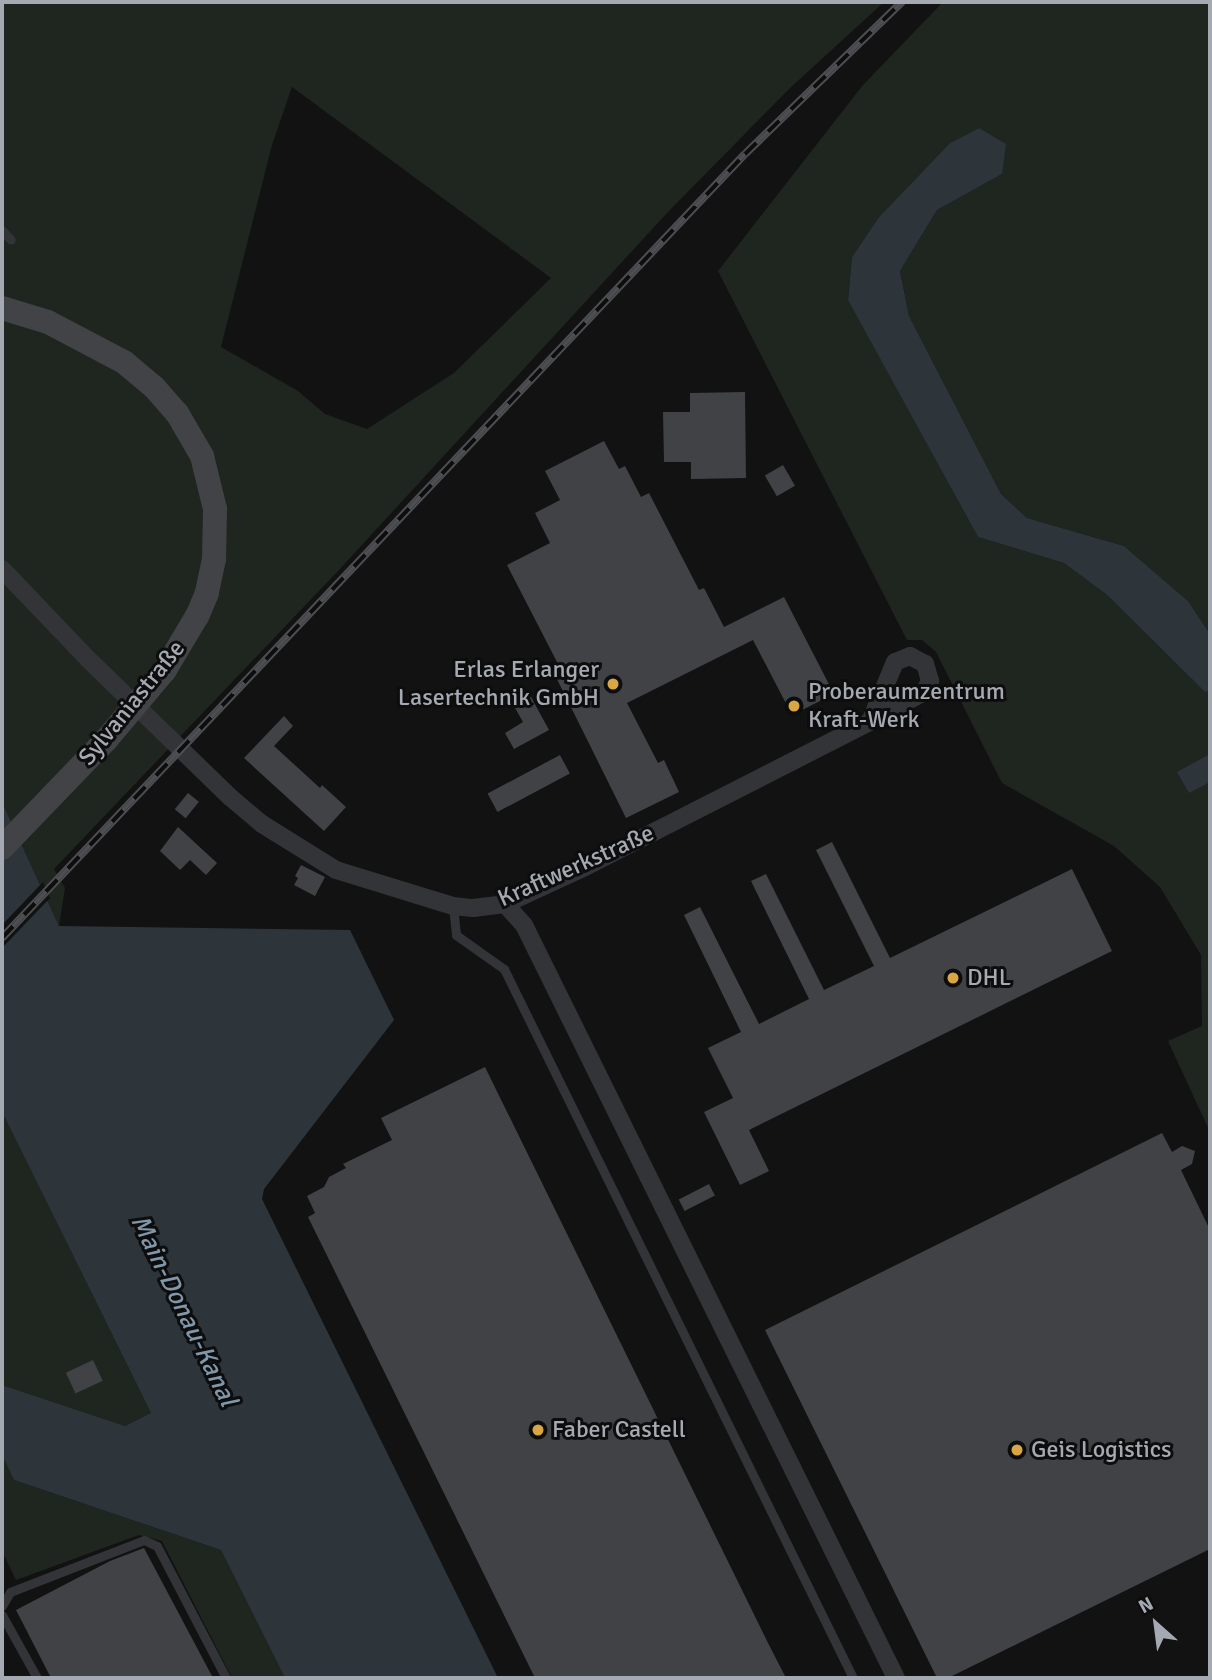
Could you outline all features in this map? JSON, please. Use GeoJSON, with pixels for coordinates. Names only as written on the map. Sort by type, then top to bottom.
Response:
{"type":"FeatureCollection","features":[{"type":"Feature","properties":{"kind":"street","name":"Sylvaniastraße"},"geometry":{"type":"LineString","coordinates":[[2,308],[48,323],[124,362],[154,387],[177,413],[202,456],[215,509],[214,559],[206,593],[197,616],[165,670],[106,740],[2,848]]}},
{"type":"Feature","properties":{"kind":"street","name":"Kraftwerkstraße"},"geometry":{"type":"LineString","coordinates":[[2,569],[88,659],[229,796],[262,824],[337,870],[453,906],[473,908],[505,904],[585,867],[870,722]]}},
{"type":"Feature","properties":{"kind":"street"},"geometry":{"type":"LineString","coordinates":[[505,904],[524,925],[896,1678]]}},
{"type":"Feature","properties":{"kind":"lane"},"geometry":{"type":"LineString","coordinates":[[2,230],[11,240]]}},
{"type":"Feature","properties":{"kind":"lane"},"geometry":{"type":"LineString","coordinates":[[453,906],[456,935],[504,969],[853,1678]]}},
{"type":"Feature","properties":{"kind":"lane"},"geometry":{"type":"LineString","coordinates":[[2,1606],[10,1592],[144,1540],[157,1546],[226,1678]]}},
{"type":"Feature","properties":{"kind":"lane"},"geometry":{"type":"LineString","coordinates":[[2,1615],[37,1678]]}},
{"type":"Feature","properties":{"kind":"shaded area"},"geometry":{"type":"Polygon","coordinates":[[[2,2],[884,2],[789,89],[667,213],[338,571],[54,869],[65,888],[59,926],[2,802],[2,2]],[[292,87],[272,145],[221,347],[298,391],[325,414],[367,429],[454,373],[551,278],[292,87]]]}},
{"type":"Feature","properties":{"kind":"shaded area"},"geometry":{"type":"Polygon","coordinates":[[[943,2],[1210,2],[1210,634],[1188,601],[1124,546],[1027,518],[1001,494],[909,316],[900,271],[937,210],[1002,174],[979,128],[950,143],[879,217],[852,257],[848,299],[978,537],[1064,563],[1107,595],[1205,692],[1210,691],[1210,1132],[1168,1041],[1202,1026],[1201,955],[1160,887],[1114,846],[1002,783],[936,652],[922,640],[907,640],[718,271],[863,85],[943,2]]]}},
{"type":"Feature","properties":{"kind":"shaded area"},"geometry":{"type":"Polygon","coordinates":[[[2,1112],[151,1413],[125,1426],[2,1385],[2,1112]]]}},
{"type":"Feature","properties":{"kind":"shaded area"},"geometry":{"type":"Polygon","coordinates":[[[2,1455],[14,1480],[221,1550],[285,1678],[232,1678],[162,1541],[139,1535],[16,1580],[2,1551],[2,1455]]]}},
{"type":"Feature","properties":{"kind":"water"},"geometry":{"type":"Polygon","coordinates":[[[979,128],[1006,144],[1002,174],[937,210],[900,271],[909,316],[1001,494],[1027,518],[1124,546],[1188,601],[1210,634],[1210,691],[1205,692],[1107,595],[1064,563],[978,537],[848,300],[852,257],[879,217],[950,143],[979,128]]]}},
{"type":"Feature","properties":{"kind":"water"},"geometry":{"type":"Polygon","coordinates":[[[1210,754],[1210,782],[1189,793],[1177,772],[1210,754]]]}},
{"type":"Feature","properties":{"kind":"water","name":"Main-Donau-Kanal"},"geometry":{"type":"Polygon","coordinates":[[[2,802],[59,926],[350,930],[394,1020],[264,1189],[262,1199],[498,1678],[285,1678],[221,1550],[14,1480],[2,1455],[2,1385],[125,1426],[151,1413],[2,1112],[2,802]]]}},
{"type":"Feature","properties":{"kind":"pier"},"geometry":{"type":"Polygon","coordinates":[[[43,882],[50,898],[2,948],[2,925],[43,882]]]}},
{"type":"Feature","properties":{"kind":"building"},"geometry":{"type":"Polygon","coordinates":[[[745,392],[746,478],[691,479],[691,462],[664,462],[663,412],[690,412],[690,393],[745,392]]]}},
{"type":"Feature","properties":{"kind":"building"},"geometry":{"type":"Polygon","coordinates":[[[604,441],[619,469],[625,466],[641,497],[649,493],[699,590],[704,588],[724,627],[784,597],[834,694],[792,715],[753,640],[627,703],[658,763],[664,760],[679,792],[626,818],[550,665],[557,662],[507,565],[550,543],[535,513],[560,500],[545,471],[604,441]]]}},
{"type":"Feature","properties":{"kind":"building"},"geometry":{"type":"Polygon","coordinates":[[[783,465],[795,486],[777,496],[765,476],[783,465]]]}},
{"type":"Feature","properties":{"kind":"building"},"geometry":{"type":"Polygon","coordinates":[[[531,697],[549,730],[514,749],[505,733],[523,722],[514,706],[531,697]]]}},
{"type":"Feature","properties":{"kind":"building"},"geometry":{"type":"Polygon","coordinates":[[[284,716],[293,726],[274,746],[320,788],[322,785],[346,807],[324,831],[244,758],[284,716]]]}},
{"type":"Feature","properties":{"kind":"building"},"geometry":{"type":"Polygon","coordinates":[[[560,755],[570,774],[497,812],[488,793],[560,755]]]}},
{"type":"Feature","properties":{"kind":"building"},"geometry":{"type":"Polygon","coordinates":[[[188,793],[199,802],[186,818],[175,809],[188,793]]]}},
{"type":"Feature","properties":{"kind":"building"},"geometry":{"type":"Polygon","coordinates":[[[178,827],[217,863],[206,875],[190,860],[180,870],[160,851],[178,827]]]}},
{"type":"Feature","properties":{"kind":"building","name":"DHL"},"geometry":{"type":"Polygon","coordinates":[[[832,842],[890,958],[1072,869],[1112,951],[749,1130],[769,1171],[740,1185],[704,1112],[733,1098],[708,1048],[741,1032],[684,915],[700,907],[759,1024],[809,999],[751,881],[766,874],[824,990],[874,966],[816,850],[832,842]]]}},
{"type":"Feature","properties":{"kind":"building"},"geometry":{"type":"Polygon","coordinates":[[[301,865],[325,877],[315,896],[294,885],[301,865]]]}},
{"type":"Feature","properties":{"kind":"building","name":"Faber Castell"},"geometry":{"type":"Polygon","coordinates":[[[485,1067],[786,1678],[535,1678],[308,1217],[315,1213],[307,1196],[324,1187],[329,1177],[346,1168],[343,1164],[392,1140],[381,1118],[485,1067]]]}},
{"type":"Feature","properties":{"kind":"building","name":"Geis Logistics"},"geometry":{"type":"Polygon","coordinates":[[[1162,1133],[1172,1152],[1182,1146],[1195,1151],[1192,1164],[1181,1170],[1210,1230],[1210,1549],[948,1678],[937,1678],[765,1330],[1162,1133]]]}},
{"type":"Feature","properties":{"kind":"building"},"geometry":{"type":"Polygon","coordinates":[[[709,1184],[715,1196],[685,1211],[679,1199],[709,1184]]]}},
{"type":"Feature","properties":{"kind":"building"},"geometry":{"type":"Polygon","coordinates":[[[93,1360],[103,1381],[76,1394],[66,1373],[93,1360]]]}},
{"type":"Feature","properties":{"kind":"building"},"geometry":{"type":"Polygon","coordinates":[[[144,1548],[213,1678],[51,1678],[16,1610],[110,1561],[144,1548]]]}},
{"type":"Feature","properties":{"kind":"railway"},"geometry":{"type":"LineString","coordinates":[[2,938],[745,154],[902,2]]}},
{"type":"Feature","properties":{"kind":"place","name":"Erlas Erlanger Lasertechnik GmbH"},"geometry":{"type":"Point","coordinates":[613,684]}},
{"type":"Feature","properties":{"kind":"place","name":"Proberaumzentrum Kraft-Werk"},"geometry":{"type":"Point","coordinates":[794,706]}},
{"type":"Feature","properties":{"kind":"place","name":"DHL"},"geometry":{"type":"Point","coordinates":[953,978]}},
{"type":"Feature","properties":{"kind":"place","name":"Faber Castell"},"geometry":{"type":"Point","coordinates":[538,1430]}},
{"type":"Feature","properties":{"kind":"place","name":"Geis Logistics"},"geometry":{"type":"Point","coordinates":[1017,1450]}}]}
